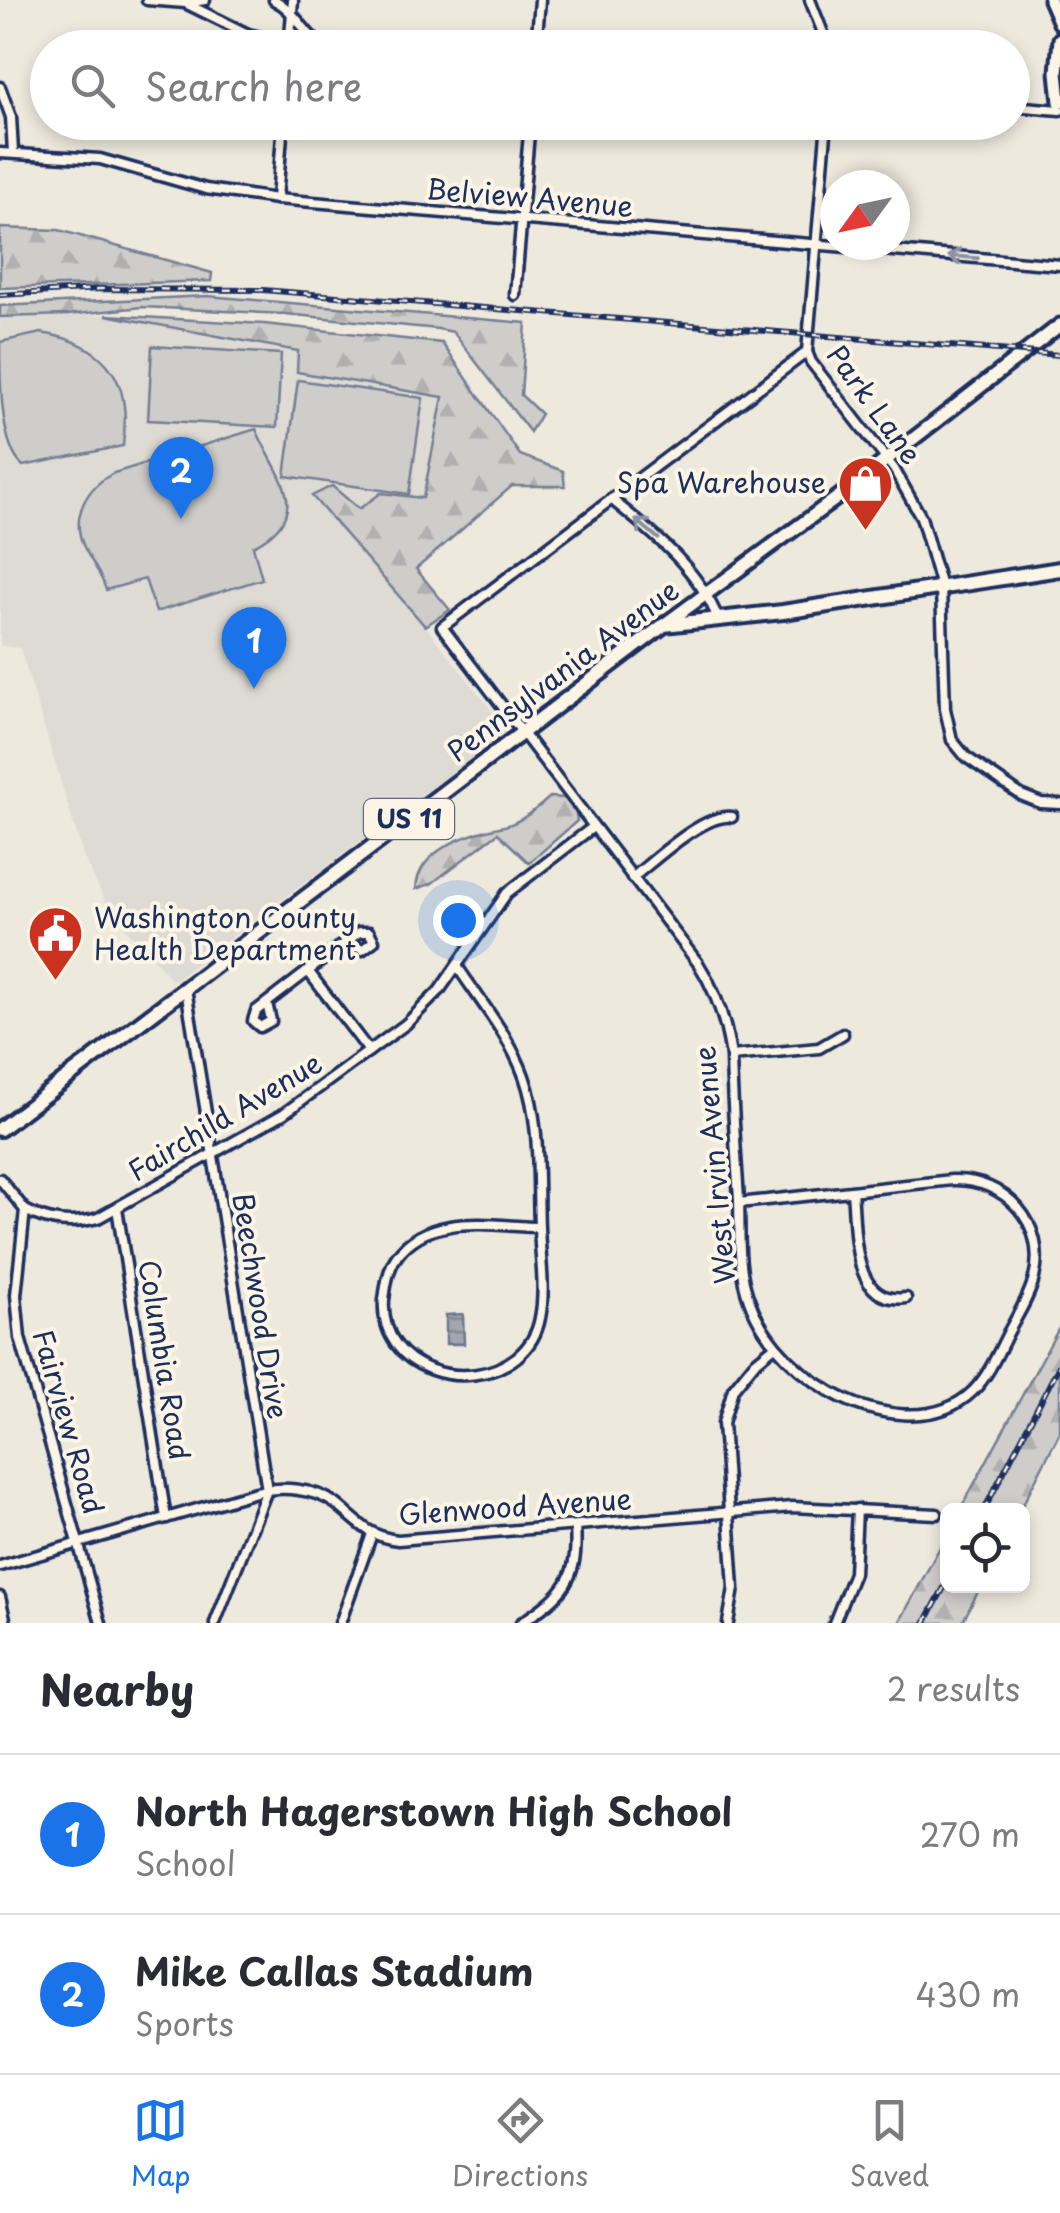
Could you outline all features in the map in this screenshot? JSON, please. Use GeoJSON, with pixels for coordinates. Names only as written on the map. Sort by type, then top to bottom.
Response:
{"type":"FeatureCollection","features":[{"type":"Feature","properties":{"kind":"main road"},"geometry":{"type":"LineString","coordinates":[[1050,0],[1060,23]]}},
{"type":"Feature","properties":{"kind":"main road"},"geometry":{"type":"LineString","coordinates":[[1060,38],[1060,102]]}},
{"type":"Feature","properties":{"kind":"main road","name":"Pennsylvania Avenue"},"geometry":{"type":"LineString","coordinates":[[0,1129],[1060,325]]}},
{"type":"Feature","properties":{"kind":"main road"},"geometry":{"type":"LineString","coordinates":[[664,625],[1060,569]]}},
{"type":"Feature","properties":{"kind":"street"},"geometry":{"type":"LineString","coordinates":[[148,0],[205,0]]}},
{"type":"Feature","properties":{"kind":"street"},"geometry":{"type":"LineString","coordinates":[[274,0],[304,30]]}},
{"type":"Feature","properties":{"kind":"street"},"geometry":{"type":"LineString","coordinates":[[290,30],[294,0]]}},
{"type":"Feature","properties":{"kind":"street"},"geometry":{"type":"LineString","coordinates":[[538,30],[540,0]]}},
{"type":"Feature","properties":{"kind":"street"},"geometry":{"type":"LineString","coordinates":[[810,0],[822,30]]}},
{"type":"Feature","properties":{"kind":"street"},"geometry":{"type":"LineString","coordinates":[[186,3],[240,30]]}},
{"type":"Feature","properties":{"kind":"street"},"geometry":{"type":"LineString","coordinates":[[0,88],[11,117],[14,152]]}},
{"type":"Feature","properties":{"kind":"street"},"geometry":{"type":"LineString","coordinates":[[1030,108],[1060,110]]}},
{"type":"Feature","properties":{"kind":"street"},"geometry":{"type":"LineString","coordinates":[[278,200],[282,140]]}},
{"type":"Feature","properties":{"kind":"street"},"geometry":{"type":"LineString","coordinates":[[515,295],[529,140]]}},
{"type":"Feature","properties":{"kind":"street","name":"Park Lane"},"geometry":{"type":"LineString","coordinates":[[825,140],[807,352],[910,494],[921,517],[941,586],[945,710],[952,740],[966,758],[1021,794],[1041,803],[1060,804]]}},
{"type":"Feature","properties":{"kind":"street","name":"Belview Avenue"},"geometry":{"type":"LineString","coordinates":[[0,152],[100,158],[206,189],[278,200],[1060,265]]}},
{"type":"Feature","properties":{"kind":"street"},"geometry":{"type":"LineString","coordinates":[[718,620],[708,592],[664,542],[611,499],[807,352]]}},
{"type":"Feature","properties":{"kind":"street","name":"West Irvin Avenue"},"geometry":{"type":"LineString","coordinates":[[611,499],[442,627],[706,975],[724,1018],[731,1056],[744,1283],[755,1313],[775,1346],[807,1377],[840,1397],[894,1413],[949,1408],[974,1390],[993,1363],[1029,1293],[1036,1247],[1024,1214],[1003,1192],[977,1181],[952,1180],[852,1192]]}},
{"type":"Feature","properties":{"kind":"street"},"geometry":{"type":"LineString","coordinates":[[632,878],[706,822],[732,817]]}},
{"type":"Feature","properties":{"kind":"street","name":"Fairchild Avenue"},"geometry":{"type":"LineString","coordinates":[[24,1210],[66,1223],[98,1218],[302,1102],[420,1012],[507,893],[594,827]]}},
{"type":"Feature","properties":{"kind":"street"},"geometry":{"type":"LineString","coordinates":[[267,1003],[348,941]]}},
{"type":"Feature","properties":{"kind":"street"},"geometry":{"type":"LineString","coordinates":[[457,966],[518,1060],[528,1089],[535,1131],[539,1226],[542,1306],[540,1322],[530,1345],[516,1358],[492,1370],[436,1373],[418,1366],[399,1348],[384,1318],[385,1296],[392,1266],[409,1242],[428,1231],[454,1225],[539,1226]]}},
{"type":"Feature","properties":{"kind":"street"},"geometry":{"type":"LineString","coordinates":[[308,971],[369,1052]]}},
{"type":"Feature","properties":{"kind":"street","name":"Beechwood Drive"},"geometry":{"type":"LineString","coordinates":[[186,989],[267,1490]]}},
{"type":"Feature","properties":{"kind":"street"},"geometry":{"type":"LineString","coordinates":[[731,1056],[819,1048],[842,1034]]}},
{"type":"Feature","properties":{"kind":"street"},"geometry":{"type":"LineString","coordinates":[[0,1179],[24,1210]]}},
{"type":"Feature","properties":{"kind":"street"},"geometry":{"type":"LineString","coordinates":[[739,1202],[852,1192],[863,1275],[886,1298],[906,1298]]}},
{"type":"Feature","properties":{"kind":"street","name":"Columbia Road"},"geometry":{"type":"LineString","coordinates":[[118,1208],[166,1518]]}},
{"type":"Feature","properties":{"kind":"street","name":"Fairview Road"},"geometry":{"type":"LineString","coordinates":[[24,1210],[16,1296],[20,1338],[101,1623]]}},
{"type":"Feature","properties":{"kind":"street"},"geometry":{"type":"LineString","coordinates":[[728,1623],[734,1588],[722,1439],[726,1406],[742,1375],[775,1346]]}},
{"type":"Feature","properties":{"kind":"street"},"geometry":{"type":"LineString","coordinates":[[215,1623],[267,1490]]}},
{"type":"Feature","properties":{"kind":"street","name":"Glenwood Avenue"},"geometry":{"type":"LineString","coordinates":[[0,1566],[267,1490],[323,1496],[372,1534],[398,1540],[792,1507],[937,1514]]}},
{"type":"Feature","properties":{"kind":"street"},"geometry":{"type":"LineString","coordinates":[[834,1623],[854,1573],[857,1509]]}},
{"type":"Feature","properties":{"kind":"street"},"geometry":{"type":"LineString","coordinates":[[521,1623],[551,1602],[571,1576],[576,1563],[575,1526]]}},
{"type":"Feature","properties":{"kind":"street"},"geometry":{"type":"LineString","coordinates":[[340,1623],[372,1534]]}},
{"type":"Feature","properties":{"kind":"street"},"geometry":{"type":"LineString","coordinates":[[0,1597],[6,1623]]}},
{"type":"Feature","properties":{"kind":"shaded area"},"geometry":{"type":"Polygon","coordinates":[[[106,315],[263,324],[442,343],[513,486],[416,570],[450,610],[426,627],[508,731],[173,981],[110,911],[84,858],[20,648],[0,646],[0,317],[106,315]]]}},
{"type":"Feature","properties":{"kind":"shaded area"},"geometry":{"type":"Polygon","coordinates":[[[463,1314],[464,1344],[446,1344],[446,1315],[463,1314]]]}},
{"type":"Feature","properties":{"kind":"green space"},"geometry":{"type":"Polygon","coordinates":[[[0,228],[59,230],[212,273],[211,281],[0,288],[0,228]]]}},
{"type":"Feature","properties":{"kind":"green space"},"geometry":{"type":"Polygon","coordinates":[[[207,296],[526,323],[521,395],[541,414],[530,432],[453,332],[438,329],[285,314],[142,307],[0,317],[0,306],[207,296]]]}},
{"type":"Feature","properties":{"kind":"green space"},"geometry":{"type":"Polygon","coordinates":[[[106,315],[264,324],[442,343],[520,455],[563,471],[565,486],[512,486],[416,569],[450,610],[425,626],[312,496],[332,486],[359,509],[381,493],[423,498],[443,397],[297,372],[298,351],[106,315]]]}},
{"type":"Feature","properties":{"kind":"green space"},"geometry":{"type":"Polygon","coordinates":[[[41,333],[84,346],[115,376],[124,406],[123,446],[23,466],[15,457],[3,410],[0,342],[41,333]]]}},
{"type":"Feature","properties":{"kind":"green space"},"geometry":{"type":"Polygon","coordinates":[[[152,346],[281,354],[277,427],[148,420],[152,346]]]}},
{"type":"Feature","properties":{"kind":"green space"},"geometry":{"type":"Polygon","coordinates":[[[298,380],[423,398],[409,494],[285,476],[298,380]]]}},
{"type":"Feature","properties":{"kind":"green space"},"geometry":{"type":"Polygon","coordinates":[[[256,429],[280,477],[287,506],[273,533],[253,546],[262,579],[156,612],[145,579],[106,590],[80,536],[83,504],[96,486],[114,473],[256,429]]]}},
{"type":"Feature","properties":{"kind":"green space"},"geometry":{"type":"Polygon","coordinates":[[[550,797],[564,798],[575,807],[577,821],[529,863],[498,833],[431,884],[416,889],[419,875],[436,853],[462,838],[516,822],[550,797]]]}},
{"type":"Feature","properties":{"kind":"green space"},"geometry":{"type":"Polygon","coordinates":[[[1060,1326],[1060,1432],[1024,1503],[964,1503],[1060,1326]]]}},
{"type":"Feature","properties":{"kind":"green space"},"geometry":{"type":"Polygon","coordinates":[[[940,1547],[940,1593],[977,1593],[962,1623],[899,1623],[940,1547]]]}},
{"type":"Feature","properties":{"kind":"railway"},"geometry":{"type":"LineString","coordinates":[[0,295],[100,289],[263,290],[1060,355]]}},
{"type":"Feature","properties":{"kind":"railway"},"geometry":{"type":"LineString","coordinates":[[988,1503],[1060,1364]]}},
{"type":"Feature","properties":{"kind":"railway"},"geometry":{"type":"LineString","coordinates":[[925,1623],[941,1593]]}},
{"type":"Feature","properties":{"kind":"place","name":"Mike Callas Stadium"},"geometry":{"type":"Point","coordinates":[181,519]}},
{"type":"Feature","properties":{"kind":"place","name":"Spa Warehouse"},"geometry":{"type":"Point","coordinates":[865,532]}},
{"type":"Feature","properties":{"kind":"place","name":"North Hagerstown High School"},"geometry":{"type":"Point","coordinates":[254,689]}},
{"type":"Feature","properties":{"kind":"place","name":"Washington County Health Department"},"geometry":{"type":"Point","coordinates":[55,983]}}]}
